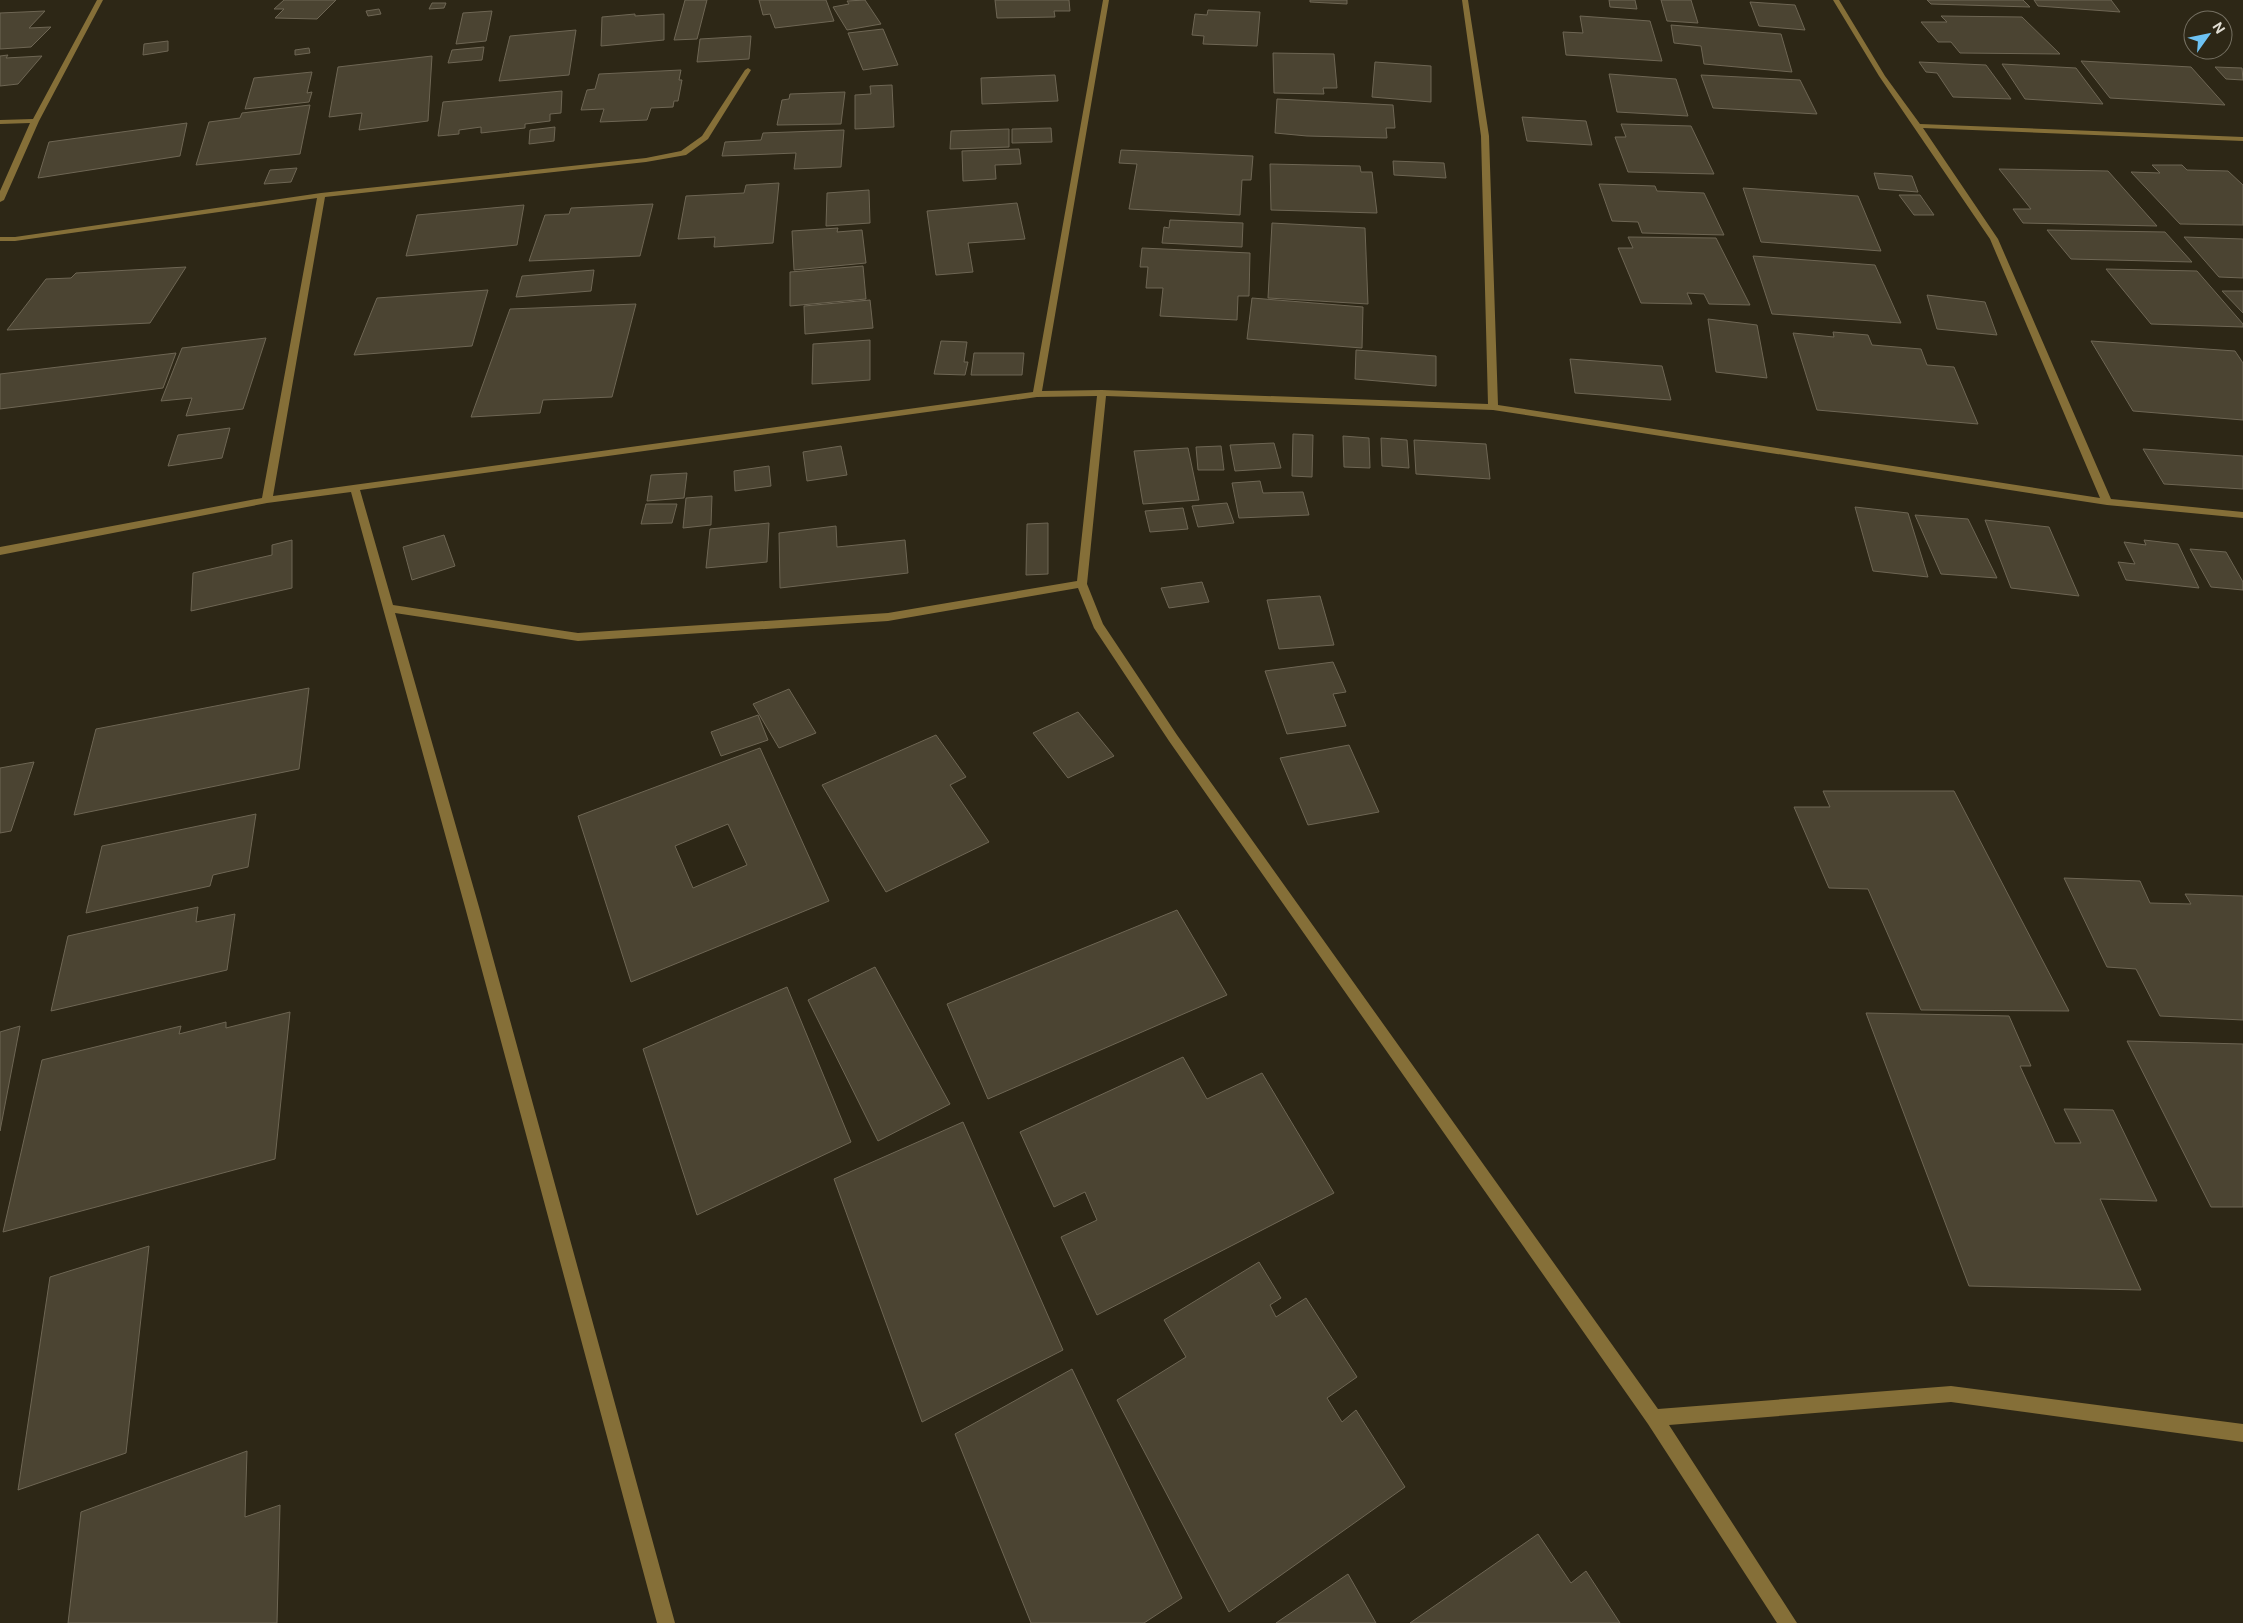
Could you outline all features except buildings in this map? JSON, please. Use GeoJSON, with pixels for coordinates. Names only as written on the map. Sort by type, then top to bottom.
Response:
{"type":"FeatureCollection","features":[{"type":"Feature","properties":{"kind":"street"},"geometry":{"type":"LineString","coordinates":[[0,200],[35,121],[100,0]]}},
{"type":"Feature","properties":{"kind":"street"},"geometry":{"type":"LineString","coordinates":[[1037,394],[1106,0]]}},
{"type":"Feature","properties":{"kind":"street"},"geometry":{"type":"LineString","coordinates":[[1466,0],[1485,136],[1493,407]]}},
{"type":"Feature","properties":{"kind":"street"},"geometry":{"type":"LineString","coordinates":[[1836,0],[1882,76],[1994,239],[2107,502]]}},
{"type":"Feature","properties":{"kind":"street"},"geometry":{"type":"LineString","coordinates":[[0,238],[16,239],[321,195],[646,160],[683,153],[705,137],[748,70]]}},
{"type":"Feature","properties":{"kind":"street"},"geometry":{"type":"LineString","coordinates":[[0,122],[35,121]]}},
{"type":"Feature","properties":{"kind":"street"},"geometry":{"type":"LineString","coordinates":[[1918,126],[2243,138]]}},
{"type":"Feature","properties":{"kind":"street"},"geometry":{"type":"LineString","coordinates":[[267,500],[321,195]]}},
{"type":"Feature","properties":{"kind":"street"},"geometry":{"type":"LineString","coordinates":[[1102,393],[1082,584],[1098,625],[1173,738],[1654,1418],[1788,1623]]}},
{"type":"Feature","properties":{"kind":"street"},"geometry":{"type":"LineString","coordinates":[[0,551],[267,500],[1037,394],[1102,393],[1493,407],[2107,502],[2243,514]]}},
{"type":"Feature","properties":{"kind":"street"},"geometry":{"type":"LineString","coordinates":[[355,489],[472,907],[666,1623]]}},
{"type":"Feature","properties":{"kind":"street"},"geometry":{"type":"LineString","coordinates":[[388,608],[578,637],[888,617],[1082,584]]}},
{"type":"Feature","properties":{"kind":"street"},"geometry":{"type":"LineString","coordinates":[[1654,1418],[1951,1394],[2243,1433]]}}]}
